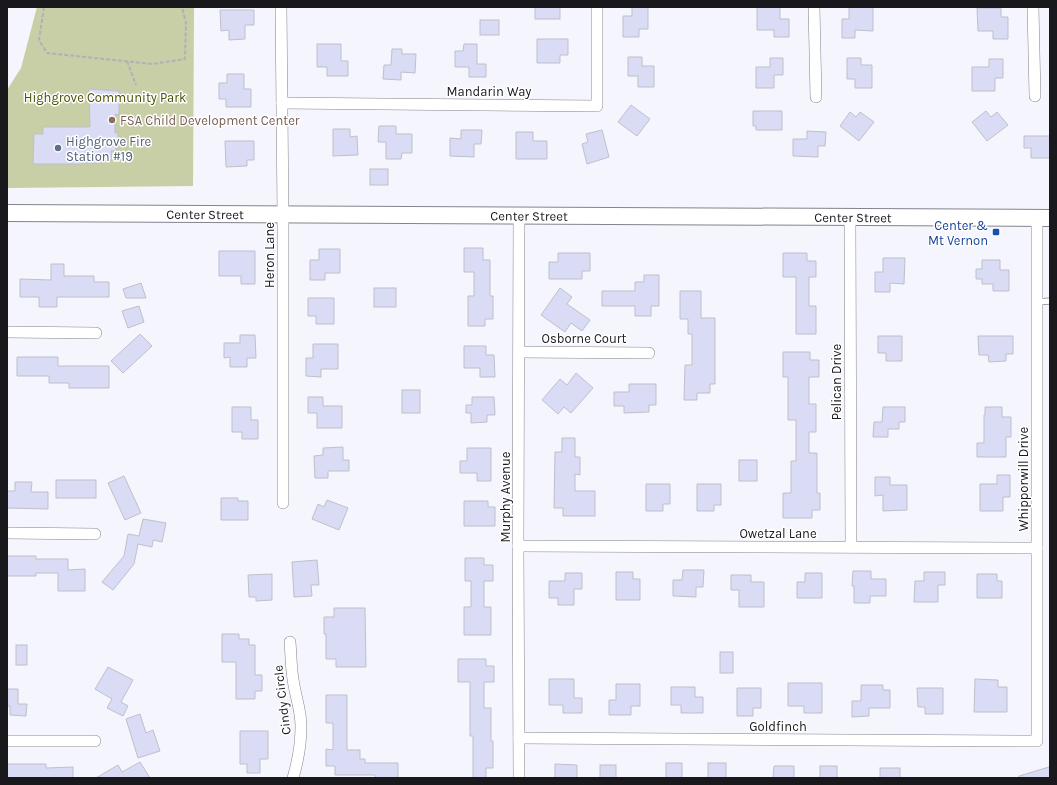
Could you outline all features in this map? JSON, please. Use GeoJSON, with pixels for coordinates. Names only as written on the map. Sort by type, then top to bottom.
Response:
{"type":"FeatureCollection","features":[{"type":"Feature","properties":{"kind":"main road","name":"Center Street"},"geometry":{"type":"LineString","coordinates":[[7,212],[1043,218]]}},
{"type":"Feature","properties":{"kind":"street","name":"Heron Lane"},"geometry":{"type":"LineString","coordinates":[[281,7],[283,503]]}},
{"type":"Feature","properties":{"kind":"street","name":"Mandarin Way"},"geometry":{"type":"LineString","coordinates":[[282,103],[597,106],[596,7]]}},
{"type":"Feature","properties":{"kind":"street"},"geometry":{"type":"LineString","coordinates":[[814,7],[816,97]]}},
{"type":"Feature","properties":{"kind":"street"},"geometry":{"type":"LineString","coordinates":[[1033,7],[1034,96]]}},
{"type":"Feature","properties":{"kind":"street","name":"Murphy Avenue"},"geometry":{"type":"LineString","coordinates":[[519,216],[519,778]]}},
{"type":"Feature","properties":{"kind":"street","name":"Pelican Drive"},"geometry":{"type":"LineString","coordinates":[[850,217],[851,548]]}},
{"type":"Feature","properties":{"kind":"street","name":"Whipporwill Drive"},"geometry":{"type":"LineString","coordinates":[[1037,741],[1037,302],[1043,218]]}},
{"type":"Feature","properties":{"kind":"street"},"geometry":{"type":"LineString","coordinates":[[7,332],[96,333]]}},
{"type":"Feature","properties":{"kind":"street","name":"Osborne Court"},"geometry":{"type":"LineString","coordinates":[[519,352],[648,353]]}},
{"type":"Feature","properties":{"kind":"street"},"geometry":{"type":"LineString","coordinates":[[7,533],[95,534]]}},
{"type":"Feature","properties":{"kind":"street","name":"Owetzal Lane"},"geometry":{"type":"LineString","coordinates":[[518,546],[1037,548]]}},
{"type":"Feature","properties":{"kind":"street","name":"Cindy Circle"},"geometry":{"type":"LineString","coordinates":[[290,642],[293,679],[300,711],[301,724],[298,763],[293,778]]}},
{"type":"Feature","properties":{"kind":"street","name":"Goldfinch"},"geometry":{"type":"LineString","coordinates":[[519,738],[1037,741]]}},
{"type":"Feature","properties":{"kind":"street"},"geometry":{"type":"LineString","coordinates":[[7,741],[95,741]]}},
{"type":"Feature","properties":{"kind":"lane"},"geometry":{"type":"LineString","coordinates":[[1037,302],[1050,301]]}},
{"type":"Feature","properties":{"kind":"path"},"geometry":{"type":"LineString","coordinates":[[44,7],[40,40],[47,52],[152,64],[184,59],[186,23],[182,7]]}},
{"type":"Feature","properties":{"kind":"path"},"geometry":{"type":"LineString","coordinates":[[127,61],[136,85]]}},
{"type":"Feature","properties":{"kind":"green space","name":"Highgrove Community Park"},"geometry":{"type":"Polygon","coordinates":[[[37,7],[194,7],[193,186],[7,188],[7,90],[21,68],[37,7]]]}},
{"type":"Feature","properties":{"kind":"building"},"geometry":{"type":"Polygon","coordinates":[[[535,7],[560,7],[560,19],[535,19],[535,7]]]}},
{"type":"Feature","properties":{"kind":"building"},"geometry":{"type":"Polygon","coordinates":[[[632,7],[648,7],[648,29],[639,29],[639,37],[623,37],[623,16],[632,16],[632,7]]]}},
{"type":"Feature","properties":{"kind":"building"},"geometry":{"type":"Polygon","coordinates":[[[757,7],[780,7],[780,19],[789,19],[789,37],[774,37],[774,30],[757,30],[757,7]]]}},
{"type":"Feature","properties":{"kind":"building"},"geometry":{"type":"Polygon","coordinates":[[[849,7],[873,7],[873,31],[855,30],[855,38],[842,38],[842,19],[849,19],[849,7]]]}},
{"type":"Feature","properties":{"kind":"building"},"geometry":{"type":"Polygon","coordinates":[[[977,8],[1001,8],[1001,17],[1008,17],[1008,39],[993,39],[993,31],[978,31],[977,8]]]}},
{"type":"Feature","properties":{"kind":"building"},"geometry":{"type":"Polygon","coordinates":[[[220,10],[254,10],[254,25],[245,25],[245,39],[229,40],[229,30],[221,31],[220,10]]]}},
{"type":"Feature","properties":{"kind":"building"},"geometry":{"type":"Polygon","coordinates":[[[480,20],[499,20],[499,35],[480,35],[480,20]]]}},
{"type":"Feature","properties":{"kind":"building"},"geometry":{"type":"Polygon","coordinates":[[[537,39],[568,39],[568,55],[560,55],[560,63],[537,63],[537,39]]]}},
{"type":"Feature","properties":{"kind":"building"},"geometry":{"type":"Polygon","coordinates":[[[317,44],[341,44],[341,61],[348,61],[348,76],[327,76],[327,67],[317,67],[317,44]]]}},
{"type":"Feature","properties":{"kind":"building"},"geometry":{"type":"Polygon","coordinates":[[[464,44],[477,44],[477,64],[486,64],[486,77],[469,77],[469,67],[455,67],[455,51],[463,51],[464,44]]]}},
{"type":"Feature","properties":{"kind":"building"},"geometry":{"type":"Polygon","coordinates":[[[392,49],[402,49],[402,54],[416,54],[415,73],[401,72],[401,80],[383,79],[384,65],[391,65],[392,49]]]}},
{"type":"Feature","properties":{"kind":"building"},"geometry":{"type":"Polygon","coordinates":[[[628,57],[642,57],[642,66],[654,66],[654,87],[638,87],[638,76],[628,76],[628,57]]]}},
{"type":"Feature","properties":{"kind":"building"},"geometry":{"type":"Polygon","coordinates":[[[770,58],[783,58],[783,75],[774,75],[774,88],[756,88],[756,67],[770,67],[770,58]]]}},
{"type":"Feature","properties":{"kind":"building"},"geometry":{"type":"Polygon","coordinates":[[[847,58],[861,58],[861,65],[872,65],[872,88],[855,88],[855,79],[847,79],[847,58]]]}},
{"type":"Feature","properties":{"kind":"building"},"geometry":{"type":"Polygon","coordinates":[[[989,59],[1003,59],[1003,78],[995,78],[995,91],[972,91],[972,67],[989,67],[989,59]]]}},
{"type":"Feature","properties":{"kind":"building"},"geometry":{"type":"Polygon","coordinates":[[[227,74],[244,74],[244,89],[251,89],[251,107],[226,107],[226,99],[219,99],[219,83],[227,83],[227,74]]]}},
{"type":"Feature","properties":{"kind":"building"},"geometry":{"type":"Polygon","coordinates":[[[89,89],[119,91],[119,115],[115,114],[115,133],[118,133],[118,144],[116,144],[116,151],[111,151],[112,160],[105,160],[102,163],[33,164],[34,134],[43,134],[43,127],[90,127],[89,89]]]}},
{"type":"Feature","properties":{"kind":"building"},"geometry":{"type":"Polygon","coordinates":[[[631,105],[650,119],[637,136],[618,122],[631,105]]]}},
{"type":"Feature","properties":{"kind":"building"},"geometry":{"type":"Polygon","coordinates":[[[753,111],[782,111],[782,130],[756,130],[756,126],[753,126],[753,111]]]}},
{"type":"Feature","properties":{"kind":"building"},"geometry":{"type":"Polygon","coordinates":[[[986,111],[991,117],[997,112],[1008,125],[987,141],[972,122],[986,111]]]}},
{"type":"Feature","properties":{"kind":"building"},"geometry":{"type":"Polygon","coordinates":[[[850,112],[856,117],[860,112],[874,122],[859,141],[840,126],[850,112]]]}},
{"type":"Feature","properties":{"kind":"building"},"geometry":{"type":"Polygon","coordinates":[[[379,126],[396,126],[396,134],[412,134],[412,153],[402,153],[401,159],[386,159],[386,142],[378,142],[379,126]]]}},
{"type":"Feature","properties":{"kind":"building"},"geometry":{"type":"Polygon","coordinates":[[[333,129],[350,129],[350,137],[357,136],[358,155],[333,156],[333,129]]]}},
{"type":"Feature","properties":{"kind":"building"},"geometry":{"type":"Polygon","coordinates":[[[461,130],[482,130],[481,144],[474,144],[474,157],[450,156],[450,138],[461,139],[461,130]]]}},
{"type":"Feature","properties":{"kind":"building"},"geometry":{"type":"Polygon","coordinates":[[[602,130],[609,157],[587,164],[582,144],[588,142],[586,134],[602,130]]]}},
{"type":"Feature","properties":{"kind":"building"},"geometry":{"type":"Polygon","coordinates":[[[807,131],[826,132],[825,146],[818,146],[818,157],[793,156],[793,139],[807,139],[807,131]]]}},
{"type":"Feature","properties":{"kind":"building"},"geometry":{"type":"Polygon","coordinates":[[[516,132],[533,132],[533,141],[547,141],[547,159],[516,159],[516,132]]]}},
{"type":"Feature","properties":{"kind":"building"},"geometry":{"type":"Polygon","coordinates":[[[1024,136],[1050,136],[1050,158],[1031,158],[1031,148],[1024,148],[1024,136]]]}},
{"type":"Feature","properties":{"kind":"building"},"geometry":{"type":"Polygon","coordinates":[[[225,141],[254,141],[254,160],[247,160],[247,166],[226,167],[225,141]]]}},
{"type":"Feature","properties":{"kind":"building"},"geometry":{"type":"Polygon","coordinates":[[[370,169],[388,169],[388,185],[370,185],[370,169]]]}},
{"type":"Feature","properties":{"kind":"building"},"geometry":{"type":"Polygon","coordinates":[[[464,248],[483,248],[483,260],[490,260],[490,296],[493,296],[493,319],[485,319],[485,326],[468,326],[468,296],[474,296],[474,272],[464,272],[464,248]]]}},
{"type":"Feature","properties":{"kind":"building"},"geometry":{"type":"Polygon","coordinates":[[[319,249],[340,249],[340,273],[325,273],[325,280],[310,280],[310,260],[319,260],[319,249]]]}},
{"type":"Feature","properties":{"kind":"building"},"geometry":{"type":"Polygon","coordinates":[[[219,251],[255,251],[255,284],[241,284],[241,276],[219,276],[219,251]]]}},
{"type":"Feature","properties":{"kind":"building"},"geometry":{"type":"Polygon","coordinates":[[[558,253],[590,253],[590,271],[582,271],[582,279],[549,279],[549,262],[558,262],[558,253]]]}},
{"type":"Feature","properties":{"kind":"building"},"geometry":{"type":"Polygon","coordinates":[[[783,253],[807,253],[807,261],[816,261],[816,277],[809,277],[809,306],[816,306],[816,334],[796,334],[796,277],[783,277],[783,253]]]}},
{"type":"Feature","properties":{"kind":"building"},"geometry":{"type":"Polygon","coordinates":[[[883,258],[905,258],[904,284],[890,283],[890,292],[875,292],[875,272],[883,272],[883,258]]]}},
{"type":"Feature","properties":{"kind":"building"},"geometry":{"type":"Polygon","coordinates":[[[982,260],[1000,260],[1000,270],[1009,270],[1009,291],[993,291],[993,284],[982,284],[982,279],[976,279],[976,269],[982,269],[982,260]]]}},
{"type":"Feature","properties":{"kind":"building"},"geometry":{"type":"Polygon","coordinates":[[[51,264],[64,264],[64,276],[94,276],[94,282],[109,282],[109,297],[57,297],[57,307],[39,307],[39,297],[20,297],[20,279],[51,280],[51,264]]]}},
{"type":"Feature","properties":{"kind":"building"},"geometry":{"type":"Polygon","coordinates":[[[644,275],[659,275],[659,306],[651,306],[651,316],[635,316],[635,306],[602,306],[602,291],[635,291],[635,282],[644,282],[644,275]]]}},
{"type":"Feature","properties":{"kind":"building"},"geometry":{"type":"Polygon","coordinates":[[[141,283],[146,298],[126,298],[123,289],[141,283]]]}},
{"type":"Feature","properties":{"kind":"building"},"geometry":{"type":"Polygon","coordinates":[[[374,288],[396,288],[396,307],[374,307],[374,288]]]}},
{"type":"Feature","properties":{"kind":"building"},"geometry":{"type":"Polygon","coordinates":[[[560,288],[572,297],[567,304],[590,320],[582,331],[571,323],[565,332],[541,315],[560,288]]]}},
{"type":"Feature","properties":{"kind":"building"},"geometry":{"type":"Polygon","coordinates":[[[680,291],[701,291],[701,318],[715,318],[715,384],[710,384],[710,393],[697,393],[697,400],[684,400],[685,365],[692,365],[692,334],[688,334],[688,319],[680,319],[680,291]]]}},
{"type":"Feature","properties":{"kind":"building"},"geometry":{"type":"Polygon","coordinates":[[[308,298],[334,298],[334,324],[316,324],[316,316],[308,316],[308,298]]]}},
{"type":"Feature","properties":{"kind":"building"},"geometry":{"type":"Polygon","coordinates":[[[139,306],[144,322],[128,328],[122,311],[139,306]]]}},
{"type":"Feature","properties":{"kind":"building"},"geometry":{"type":"Polygon","coordinates":[[[140,334],[152,346],[123,373],[111,361],[140,334]]]}},
{"type":"Feature","properties":{"kind":"building"},"geometry":{"type":"Polygon","coordinates":[[[240,335],[255,335],[256,358],[247,358],[247,367],[230,367],[230,357],[224,358],[224,343],[240,343],[240,335]]]}},
{"type":"Feature","properties":{"kind":"building"},"geometry":{"type":"Polygon","coordinates":[[[878,336],[902,336],[902,361],[886,361],[886,353],[878,353],[878,336]]]}},
{"type":"Feature","properties":{"kind":"building"},"geometry":{"type":"Polygon","coordinates":[[[978,336],[1013,336],[1013,354],[1006,354],[1006,361],[989,362],[988,355],[979,355],[978,336]]]}},
{"type":"Feature","properties":{"kind":"building"},"geometry":{"type":"Polygon","coordinates":[[[313,344],[338,344],[338,369],[321,369],[321,377],[306,376],[306,358],[313,358],[313,344]]]}},
{"type":"Feature","properties":{"kind":"building"},"geometry":{"type":"Polygon","coordinates":[[[464,346],[486,346],[486,355],[494,355],[495,377],[480,377],[480,368],[464,368],[464,346]]]}},
{"type":"Feature","properties":{"kind":"building"},"geometry":{"type":"Polygon","coordinates":[[[783,352],[810,352],[810,360],[819,360],[819,377],[809,377],[809,404],[816,404],[816,432],[809,432],[809,453],[817,453],[817,493],[820,493],[820,510],[812,510],[812,518],[783,518],[783,493],[791,493],[791,461],[796,461],[796,420],[788,420],[788,377],[783,377],[783,352]]]}},
{"type":"Feature","properties":{"kind":"building"},"geometry":{"type":"Polygon","coordinates":[[[17,357],[58,357],[58,366],[109,366],[109,388],[69,388],[69,383],[49,383],[49,376],[17,376],[17,357]]]}},
{"type":"Feature","properties":{"kind":"building"},"geometry":{"type":"Polygon","coordinates":[[[576,373],[593,388],[571,413],[564,407],[558,414],[542,400],[560,379],[567,385],[576,373]]]}},
{"type":"Feature","properties":{"kind":"building"},"geometry":{"type":"Polygon","coordinates":[[[629,384],[656,384],[656,405],[649,405],[649,412],[624,413],[624,406],[614,406],[614,392],[629,392],[629,384]]]}},
{"type":"Feature","properties":{"kind":"building"},"geometry":{"type":"Polygon","coordinates":[[[402,390],[420,390],[420,413],[402,413],[402,390]]]}},
{"type":"Feature","properties":{"kind":"building"},"geometry":{"type":"Polygon","coordinates":[[[308,397],[323,397],[323,406],[342,406],[342,428],[317,428],[317,413],[308,413],[308,397]]]}},
{"type":"Feature","properties":{"kind":"building"},"geometry":{"type":"Polygon","coordinates":[[[472,397],[494,397],[495,415],[487,415],[487,422],[471,423],[471,413],[466,413],[466,405],[472,405],[472,397]]]}},
{"type":"Feature","properties":{"kind":"building"},"geometry":{"type":"Polygon","coordinates":[[[232,407],[251,407],[251,420],[258,420],[258,439],[242,439],[242,432],[232,432],[232,407]]]}},
{"type":"Feature","properties":{"kind":"building"},"geometry":{"type":"Polygon","coordinates":[[[883,407],[905,407],[905,422],[899,422],[899,429],[888,429],[888,437],[873,437],[874,422],[882,422],[883,407]]]}},
{"type":"Feature","properties":{"kind":"building"},"geometry":{"type":"Polygon","coordinates":[[[985,407],[1002,407],[1002,417],[1011,417],[1011,437],[1006,437],[1006,457],[977,457],[977,443],[984,443],[985,407]]]}},
{"type":"Feature","properties":{"kind":"building"},"geometry":{"type":"Polygon","coordinates":[[[562,438],[575,438],[575,457],[580,457],[580,475],[575,474],[575,491],[595,491],[595,516],[563,516],[563,508],[554,508],[555,452],[562,452],[562,438]]]}},
{"type":"Feature","properties":{"kind":"building"},"geometry":{"type":"Polygon","coordinates":[[[343,447],[343,460],[349,460],[349,471],[328,471],[328,478],[315,478],[314,456],[323,455],[323,448],[343,447]]]}},
{"type":"Feature","properties":{"kind":"building"},"geometry":{"type":"Polygon","coordinates":[[[467,448],[491,448],[491,481],[477,481],[477,473],[460,473],[460,461],[467,461],[467,448]]]}},
{"type":"Feature","properties":{"kind":"building"},"geometry":{"type":"Polygon","coordinates":[[[739,460],[757,460],[757,481],[739,481],[739,460]]]}},
{"type":"Feature","properties":{"kind":"building"},"geometry":{"type":"Polygon","coordinates":[[[997,475],[1010,475],[1010,497],[1003,497],[1003,511],[980,511],[980,484],[997,484],[997,475]]]}},
{"type":"Feature","properties":{"kind":"building"},"geometry":{"type":"Polygon","coordinates":[[[124,476],[141,513],[125,520],[108,483],[124,476]]]}},
{"type":"Feature","properties":{"kind":"building"},"geometry":{"type":"Polygon","coordinates":[[[875,477],[890,477],[890,485],[907,485],[907,510],[883,511],[883,495],[875,496],[875,477]]]}},
{"type":"Feature","properties":{"kind":"building"},"geometry":{"type":"Polygon","coordinates":[[[56,480],[96,480],[96,498],[56,498],[56,480]]]}},
{"type":"Feature","properties":{"kind":"building"},"geometry":{"type":"Polygon","coordinates":[[[15,482],[32,482],[31,492],[48,492],[48,509],[7,508],[7,491],[15,491],[15,482]]]}},
{"type":"Feature","properties":{"kind":"building"},"geometry":{"type":"Polygon","coordinates":[[[646,484],[670,484],[670,504],[663,504],[663,511],[646,511],[646,484]]]}},
{"type":"Feature","properties":{"kind":"building"},"geometry":{"type":"Polygon","coordinates":[[[697,484],[721,484],[721,505],[714,505],[714,511],[697,511],[697,484]]]}},
{"type":"Feature","properties":{"kind":"building"},"geometry":{"type":"Polygon","coordinates":[[[221,498],[238,498],[238,501],[248,501],[248,520],[221,520],[221,498]]]}},
{"type":"Feature","properties":{"kind":"building"},"geometry":{"type":"Polygon","coordinates":[[[327,500],[348,508],[339,530],[312,519],[318,504],[324,507],[327,500]]]}},
{"type":"Feature","properties":{"kind":"building"},"geometry":{"type":"Polygon","coordinates":[[[464,501],[488,501],[488,507],[495,507],[495,526],[464,526],[464,501]]]}},
{"type":"Feature","properties":{"kind":"building"},"geometry":{"type":"Polygon","coordinates":[[[143,519],[166,523],[162,542],[153,540],[152,547],[138,544],[134,564],[113,590],[102,582],[124,556],[128,534],[139,536],[143,519]]]}},
{"type":"Feature","properties":{"kind":"building"},"geometry":{"type":"Polygon","coordinates":[[[7,556],[36,556],[36,559],[68,559],[68,570],[85,569],[85,591],[58,591],[58,573],[36,573],[36,576],[7,576],[7,556]]]}},
{"type":"Feature","properties":{"kind":"building"},"geometry":{"type":"Polygon","coordinates":[[[465,558],[484,558],[484,565],[493,565],[493,581],[484,581],[484,607],[491,607],[491,635],[464,635],[464,607],[471,607],[471,581],[465,581],[465,558]]]}},
{"type":"Feature","properties":{"kind":"building"},"geometry":{"type":"Polygon","coordinates":[[[317,560],[319,585],[311,585],[312,596],[294,597],[292,562],[317,560]]]}},
{"type":"Feature","properties":{"kind":"building"},"geometry":{"type":"Polygon","coordinates":[[[683,570],[704,570],[703,587],[696,587],[696,597],[673,596],[673,580],[682,580],[683,570]]]}},
{"type":"Feature","properties":{"kind":"building"},"geometry":{"type":"Polygon","coordinates":[[[853,571],[871,571],[871,579],[886,579],[886,596],[870,596],[870,603],[854,603],[854,586],[852,586],[853,571]]]}},
{"type":"Feature","properties":{"kind":"building"},"geometry":{"type":"Polygon","coordinates":[[[616,572],[633,572],[633,579],[640,579],[640,600],[616,600],[616,572]]]}},
{"type":"Feature","properties":{"kind":"building"},"geometry":{"type":"Polygon","coordinates":[[[924,572],[945,572],[945,585],[938,585],[938,602],[914,602],[915,581],[924,581],[924,572]]]}},
{"type":"Feature","properties":{"kind":"building"},"geometry":{"type":"Polygon","coordinates":[[[565,573],[582,573],[582,589],[574,589],[574,605],[558,605],[558,598],[549,598],[549,581],[565,581],[565,573]]]}},
{"type":"Feature","properties":{"kind":"building"},"geometry":{"type":"Polygon","coordinates":[[[805,573],[822,573],[822,598],[797,598],[797,582],[805,582],[805,573]]]}},
{"type":"Feature","properties":{"kind":"building"},"geometry":{"type":"Polygon","coordinates":[[[272,574],[272,600],[256,601],[256,597],[249,597],[248,575],[272,574]]]}},
{"type":"Feature","properties":{"kind":"building"},"geometry":{"type":"Polygon","coordinates":[[[977,574],[997,574],[997,581],[1002,581],[1002,598],[977,598],[977,574]]]}},
{"type":"Feature","properties":{"kind":"building"},"geometry":{"type":"Polygon","coordinates":[[[731,575],[751,575],[751,582],[764,582],[764,607],[739,607],[739,590],[731,590],[731,575]]]}},
{"type":"Feature","properties":{"kind":"building"},"geometry":{"type":"Polygon","coordinates":[[[334,608],[365,608],[366,667],[336,667],[336,659],[326,659],[324,617],[334,617],[334,608]]]}},
{"type":"Feature","properties":{"kind":"building"},"geometry":{"type":"Polygon","coordinates":[[[222,634],[239,634],[239,639],[249,639],[249,645],[255,645],[255,675],[262,675],[262,691],[255,691],[255,699],[236,699],[236,662],[222,662],[222,634]]]}},
{"type":"Feature","properties":{"kind":"building"},"geometry":{"type":"Polygon","coordinates":[[[16,645],[27,645],[27,665],[16,665],[16,645]]]}},
{"type":"Feature","properties":{"kind":"building"},"geometry":{"type":"Polygon","coordinates":[[[720,652],[733,652],[733,673],[720,673],[720,652]]]}},
{"type":"Feature","properties":{"kind":"building"},"geometry":{"type":"Polygon","coordinates":[[[458,659],[486,659],[486,666],[494,666],[494,682],[484,682],[484,708],[491,708],[491,741],[493,741],[493,768],[486,768],[486,778],[473,778],[473,736],[470,736],[470,682],[458,682],[458,659]]]}},
{"type":"Feature","properties":{"kind":"building"},"geometry":{"type":"Polygon","coordinates":[[[108,667],[133,680],[121,702],[128,706],[123,716],[107,708],[112,699],[95,689],[108,667]]]}},
{"type":"Feature","properties":{"kind":"building"},"geometry":{"type":"Polygon","coordinates":[[[549,679],[574,679],[574,698],[582,698],[582,713],[563,713],[563,705],[549,705],[549,679]]]}},
{"type":"Feature","properties":{"kind":"building"},"geometry":{"type":"Polygon","coordinates":[[[975,679],[998,680],[998,687],[1007,687],[1007,712],[974,712],[975,679]]]}},
{"type":"Feature","properties":{"kind":"building"},"geometry":{"type":"Polygon","coordinates":[[[788,683],[822,683],[822,713],[804,713],[804,706],[788,706],[788,683]]]}},
{"type":"Feature","properties":{"kind":"building"},"geometry":{"type":"Polygon","coordinates":[[[616,684],[640,684],[640,706],[631,706],[631,715],[609,715],[609,700],[616,700],[616,684]]]}},
{"type":"Feature","properties":{"kind":"building"},"geometry":{"type":"Polygon","coordinates":[[[861,685],[883,685],[883,690],[890,690],[890,708],[869,708],[869,716],[852,717],[852,701],[861,701],[861,685]]]}},
{"type":"Feature","properties":{"kind":"building"},"geometry":{"type":"Polygon","coordinates":[[[671,687],[695,687],[695,697],[703,697],[703,713],[681,713],[681,705],[671,705],[671,687]]]}},
{"type":"Feature","properties":{"kind":"building"},"geometry":{"type":"Polygon","coordinates":[[[737,688],[761,688],[761,708],[753,708],[753,716],[737,716],[737,688]]]}},
{"type":"Feature","properties":{"kind":"building"},"geometry":{"type":"Polygon","coordinates":[[[917,688],[943,688],[943,714],[925,714],[925,707],[918,707],[917,688]]]}},
{"type":"Feature","properties":{"kind":"building"},"geometry":{"type":"Polygon","coordinates":[[[7,689],[18,689],[18,704],[27,704],[26,716],[10,715],[10,706],[7,706],[7,689]]]}},
{"type":"Feature","properties":{"kind":"building"},"geometry":{"type":"Polygon","coordinates":[[[326,695],[347,695],[347,750],[360,750],[360,759],[365,759],[365,763],[398,763],[398,778],[375,778],[375,775],[335,775],[335,766],[326,766],[326,749],[333,750],[333,723],[326,723],[326,695]]]}},
{"type":"Feature","properties":{"kind":"building"},"geometry":{"type":"Polygon","coordinates":[[[140,714],[146,733],[153,730],[160,751],[138,758],[126,719],[140,714]]]}},
{"type":"Feature","properties":{"kind":"building"},"geometry":{"type":"Polygon","coordinates":[[[240,731],[268,731],[268,759],[260,759],[260,773],[247,773],[247,764],[240,764],[240,731]]]}},
{"type":"Feature","properties":{"kind":"building"},"geometry":{"type":"Polygon","coordinates":[[[140,762],[150,778],[96,778],[118,765],[122,772],[140,762]]]}},
{"type":"Feature","properties":{"kind":"building"},"geometry":{"type":"Polygon","coordinates":[[[666,763],[682,763],[682,778],[666,778],[666,763]]]}},
{"type":"Feature","properties":{"kind":"building"},"geometry":{"type":"Polygon","coordinates":[[[708,763],[726,763],[726,778],[708,778],[708,763]]]}},
{"type":"Feature","properties":{"kind":"building"},"geometry":{"type":"Polygon","coordinates":[[[7,764],[46,764],[46,768],[73,767],[73,778],[7,778],[7,764]]]}},
{"type":"Feature","properties":{"kind":"building"},"geometry":{"type":"Polygon","coordinates":[[[555,764],[577,765],[577,778],[555,778],[555,764]]]}},
{"type":"Feature","properties":{"kind":"building"},"geometry":{"type":"Polygon","coordinates":[[[600,765],[616,765],[616,778],[600,778],[600,765]]]}},
{"type":"Feature","properties":{"kind":"building"},"geometry":{"type":"Polygon","coordinates":[[[774,766],[794,766],[794,778],[773,778],[774,766]]]}},
{"type":"Feature","properties":{"kind":"building"},"geometry":{"type":"Polygon","coordinates":[[[820,766],[837,766],[837,778],[820,778],[820,766]]]}},
{"type":"Feature","properties":{"kind":"building"},"geometry":{"type":"Polygon","coordinates":[[[1049,767],[1050,778],[1019,778],[1019,776],[1049,767]]]}},
{"type":"Feature","properties":{"kind":"building"},"geometry":{"type":"Polygon","coordinates":[[[880,768],[900,768],[900,778],[880,778],[880,768]]]}},
{"type":"Feature","properties":{"kind":"place","name":"FSA Child Development Center"},"geometry":{"type":"Point","coordinates":[112,120]}},
{"type":"Feature","properties":{"kind":"place","name":"Highgrove Fire Station #19"},"geometry":{"type":"Point","coordinates":[58,148]}},
{"type":"Feature","properties":{"kind":"place","name":"Center & Mt Vernon"},"geometry":{"type":"Point","coordinates":[996,232]}}]}
